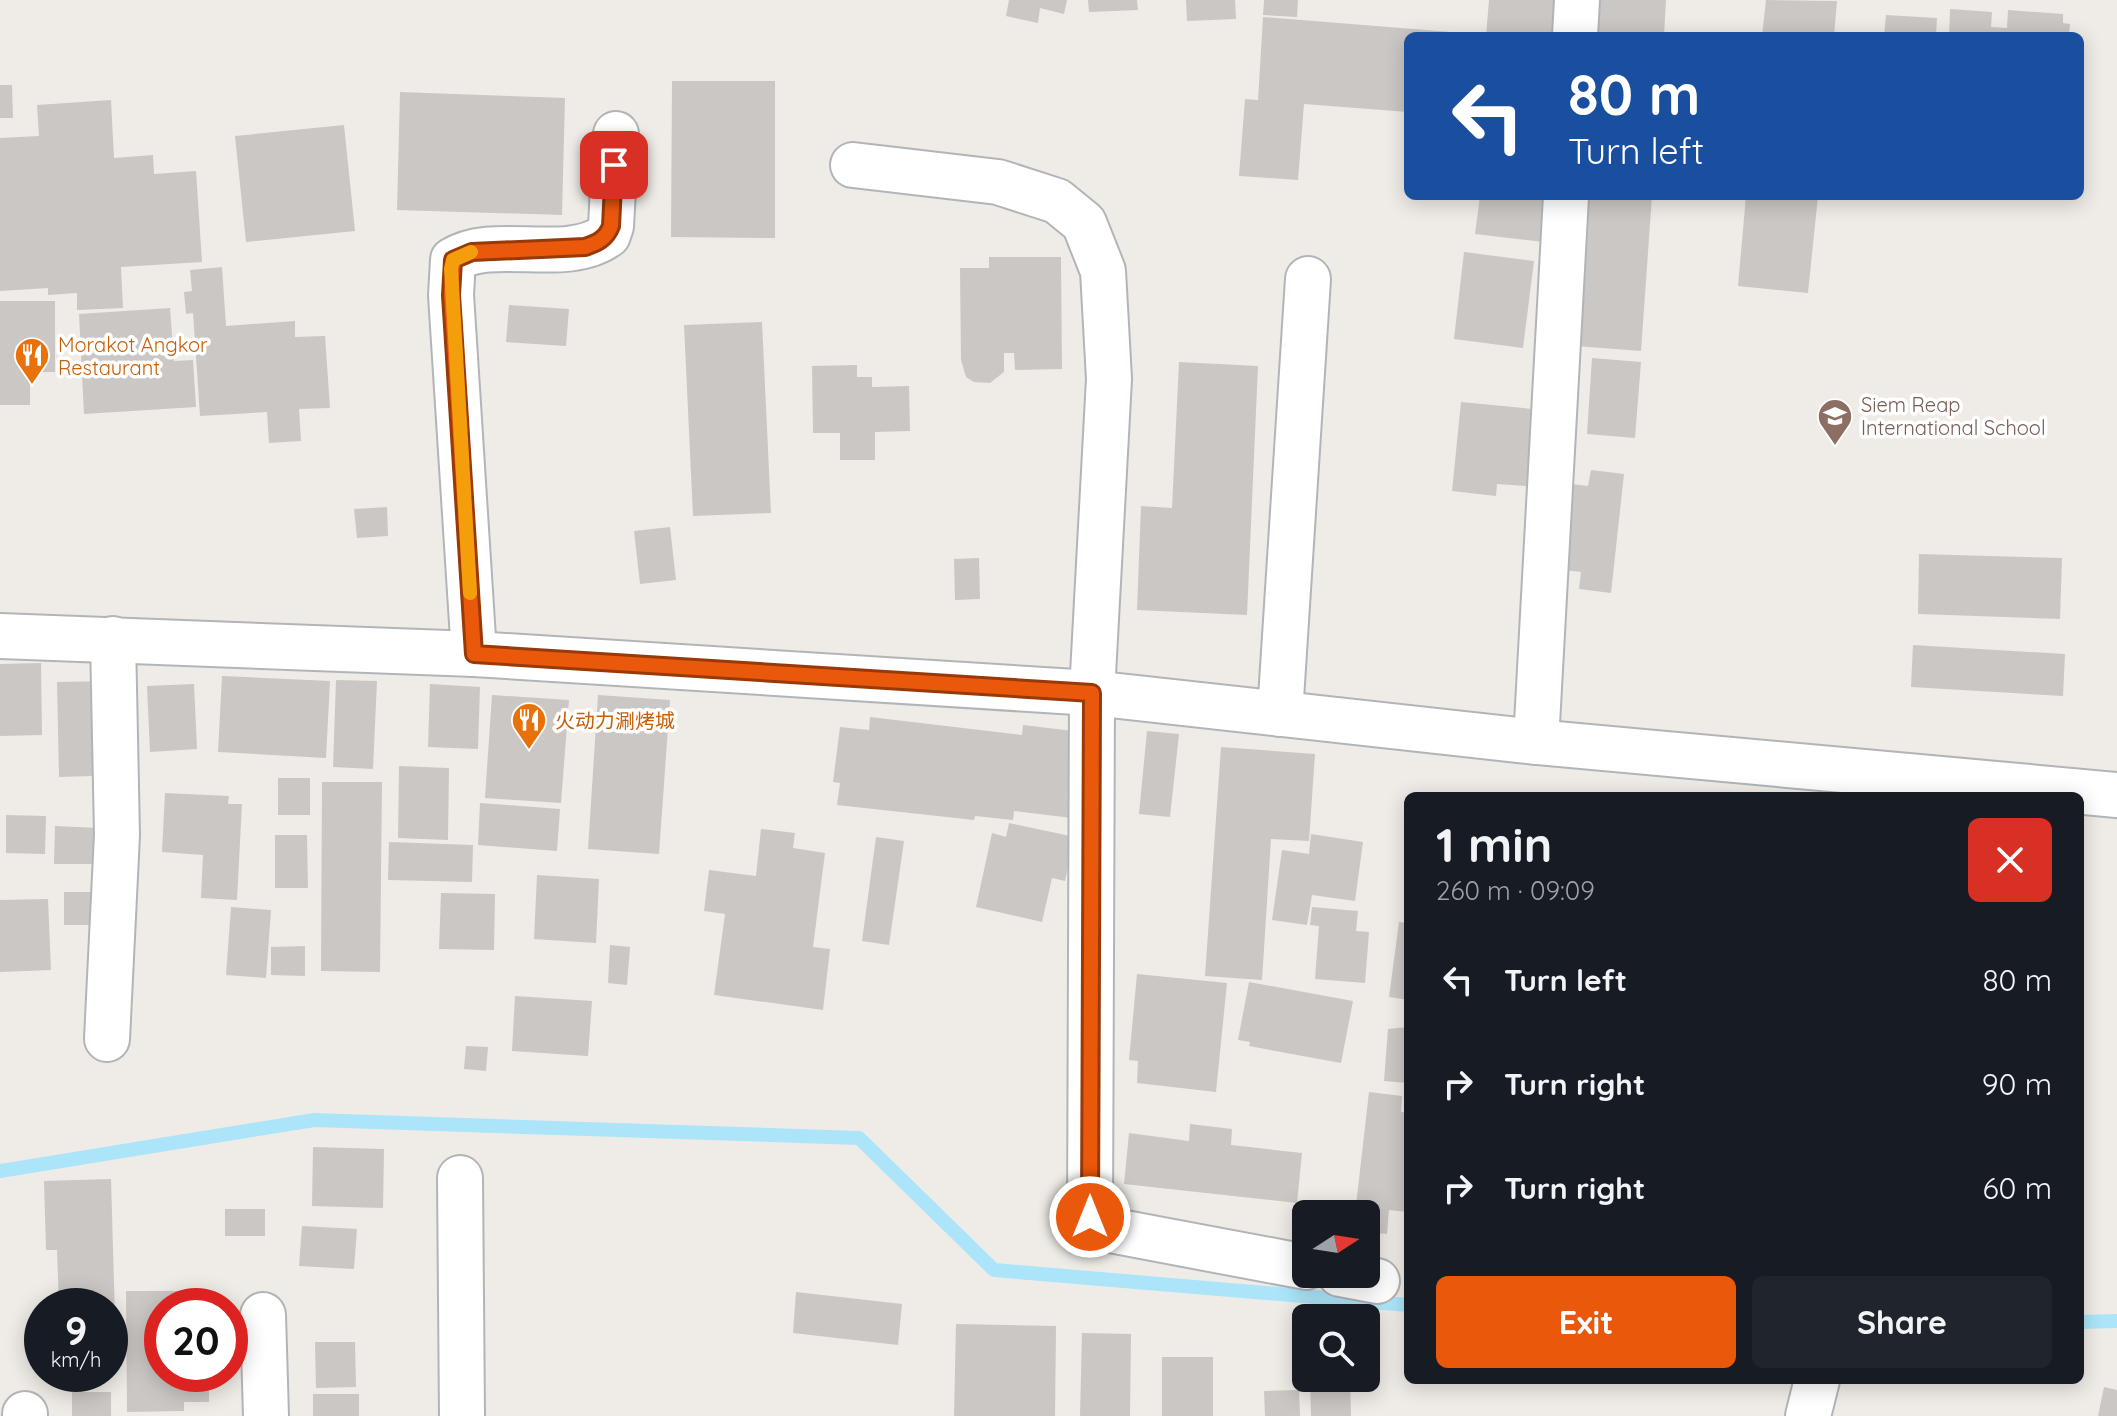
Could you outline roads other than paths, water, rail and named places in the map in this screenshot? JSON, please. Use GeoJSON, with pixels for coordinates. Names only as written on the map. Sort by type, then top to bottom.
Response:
{"type":"FeatureCollection","features":[{"type":"Feature","properties":{"kind":"street"},"geometry":{"type":"LineString","coordinates":[[1575,32],[1577,0]]}},
{"type":"Feature","properties":{"kind":"street"},"geometry":{"type":"LineString","coordinates":[[474,654],[451,295],[453,260],[472,252],[585,247],[608,235],[616,134]]}},
{"type":"Feature","properties":{"kind":"street"},"geometry":{"type":"LineString","coordinates":[[853,165],[998,182],[1057,201],[1084,223],[1103,271],[1109,379],[1092,693],[1090,1217],[1099,1228],[1292,1264]]}},
{"type":"Feature","properties":{"kind":"street"},"geometry":{"type":"LineString","coordinates":[[1536,742],[1566,200]]}},
{"type":"Feature","properties":{"kind":"street"},"geometry":{"type":"LineString","coordinates":[[1280,714],[1308,279]]}},
{"type":"Feature","properties":{"kind":"street"},"geometry":{"type":"LineString","coordinates":[[0,636],[474,654],[1092,693],[1536,742],[2039,792]]}},
{"type":"Feature","properties":{"kind":"street"},"geometry":{"type":"LineString","coordinates":[[107,1039],[117,835],[113,639]]}},
{"type":"Feature","properties":{"kind":"street"},"geometry":{"type":"LineString","coordinates":[[2084,794],[2117,795]]}},
{"type":"Feature","properties":{"kind":"street"},"geometry":{"type":"LineString","coordinates":[[460,1178],[462,1416]]}},
{"type":"Feature","properties":{"kind":"street"},"geometry":{"type":"LineString","coordinates":[[263,1315],[266,1416]]}},
{"type":"Feature","properties":{"kind":"waterway"},"geometry":{"type":"LineString","coordinates":[[0,1171],[314,1120],[859,1138],[994,1270],[1404,1305]]}},
{"type":"Feature","properties":{"kind":"waterway"},"geometry":{"type":"LineString","coordinates":[[2084,1322],[2117,1321]]}},
{"type":"Feature","properties":{"kind":"place","name":"Morakot Angkor Restaurant"},"geometry":{"type":"Point","coordinates":[32,386]}},
{"type":"Feature","properties":{"kind":"place","name":"Siem Reap International School"},"geometry":{"type":"Point","coordinates":[1835,447]}},
{"type":"Feature","properties":{"kind":"place","name":"火动力涮烤城"},"geometry":{"type":"Point","coordinates":[529,751]}}]}
